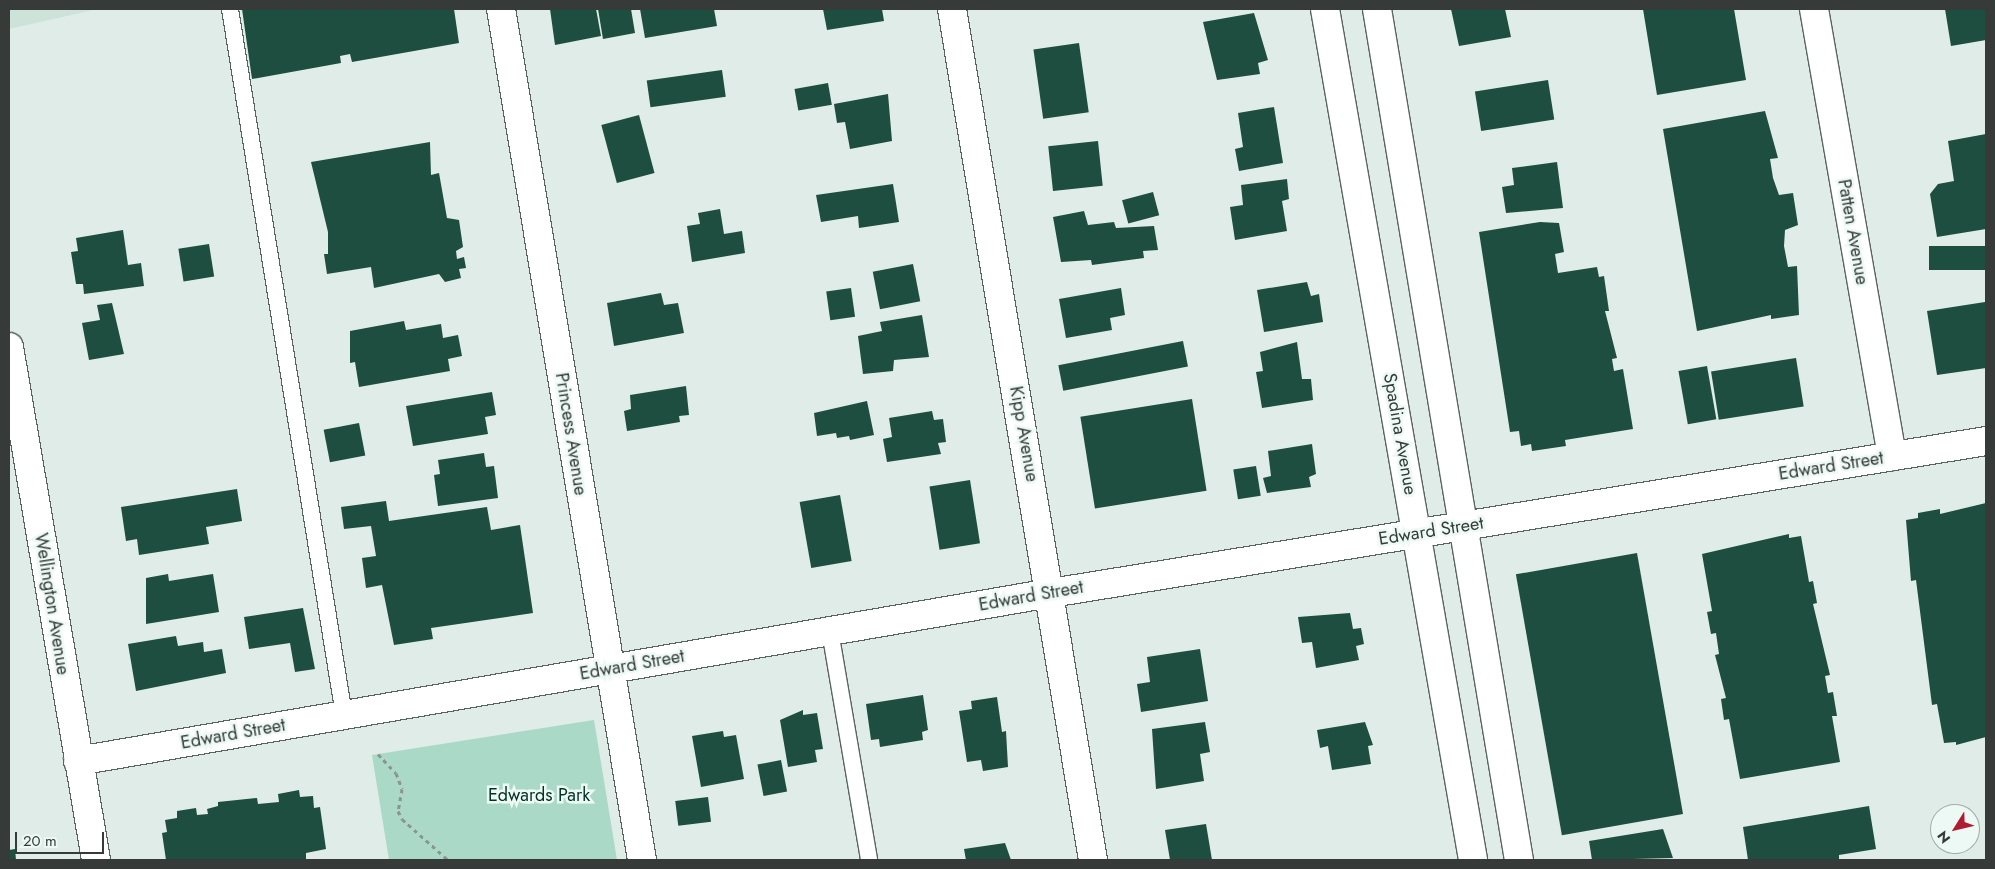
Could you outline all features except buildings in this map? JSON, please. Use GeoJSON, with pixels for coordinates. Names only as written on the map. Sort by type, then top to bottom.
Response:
{"type":"FeatureCollection","features":[{"type":"Feature","properties":{"kind":"street","name":"Princess Avenue"},"geometry":{"type":"LineString","coordinates":[[501,9],[642,860]]}},
{"type":"Feature","properties":{"kind":"street","name":"Kipp Avenue"},"geometry":{"type":"LineString","coordinates":[[952,9],[1051,592],[1094,860]]}},
{"type":"Feature","properties":{"kind":"street","name":"Spadina Avenue"},"geometry":{"type":"LineString","coordinates":[[1325,9],[1418,533],[1473,860]]}},
{"type":"Feature","properties":{"kind":"street"},"geometry":{"type":"LineString","coordinates":[[1377,9],[1519,860]]}},
{"type":"Feature","properties":{"kind":"street","name":"Patten Avenue"},"geometry":{"type":"LineString","coordinates":[[1814,9],[1892,456]]}},
{"type":"Feature","properties":{"kind":"street","name":"Wellington Avenue"},"geometry":{"type":"LineString","coordinates":[[9,347],[96,860]]}},
{"type":"Feature","properties":{"kind":"street","name":"Edward Street"},"geometry":{"type":"LineString","coordinates":[[78,761],[1051,592],[1986,441]]}},
{"type":"Feature","properties":{"kind":"lane"},"geometry":{"type":"LineString","coordinates":[[230,9],[344,715]]}},
{"type":"Feature","properties":{"kind":"lane"},"geometry":{"type":"LineString","coordinates":[[830,631],[869,860]]}},
{"type":"Feature","properties":{"kind":"path"},"geometry":{"type":"LineString","coordinates":[[378,754],[396,772],[402,789],[398,811],[402,819],[448,860]]}},
{"type":"Feature","properties":{"kind":"shaded area"},"geometry":{"type":"Polygon","coordinates":[[[9,9],[98,9],[9,29],[9,9]]]}},
{"type":"Feature","properties":{"kind":"green space","name":"Edwards Park"},"geometry":{"type":"Polygon","coordinates":[[[594,720],[617,860],[389,860],[372,755],[594,720]]]}}]}
